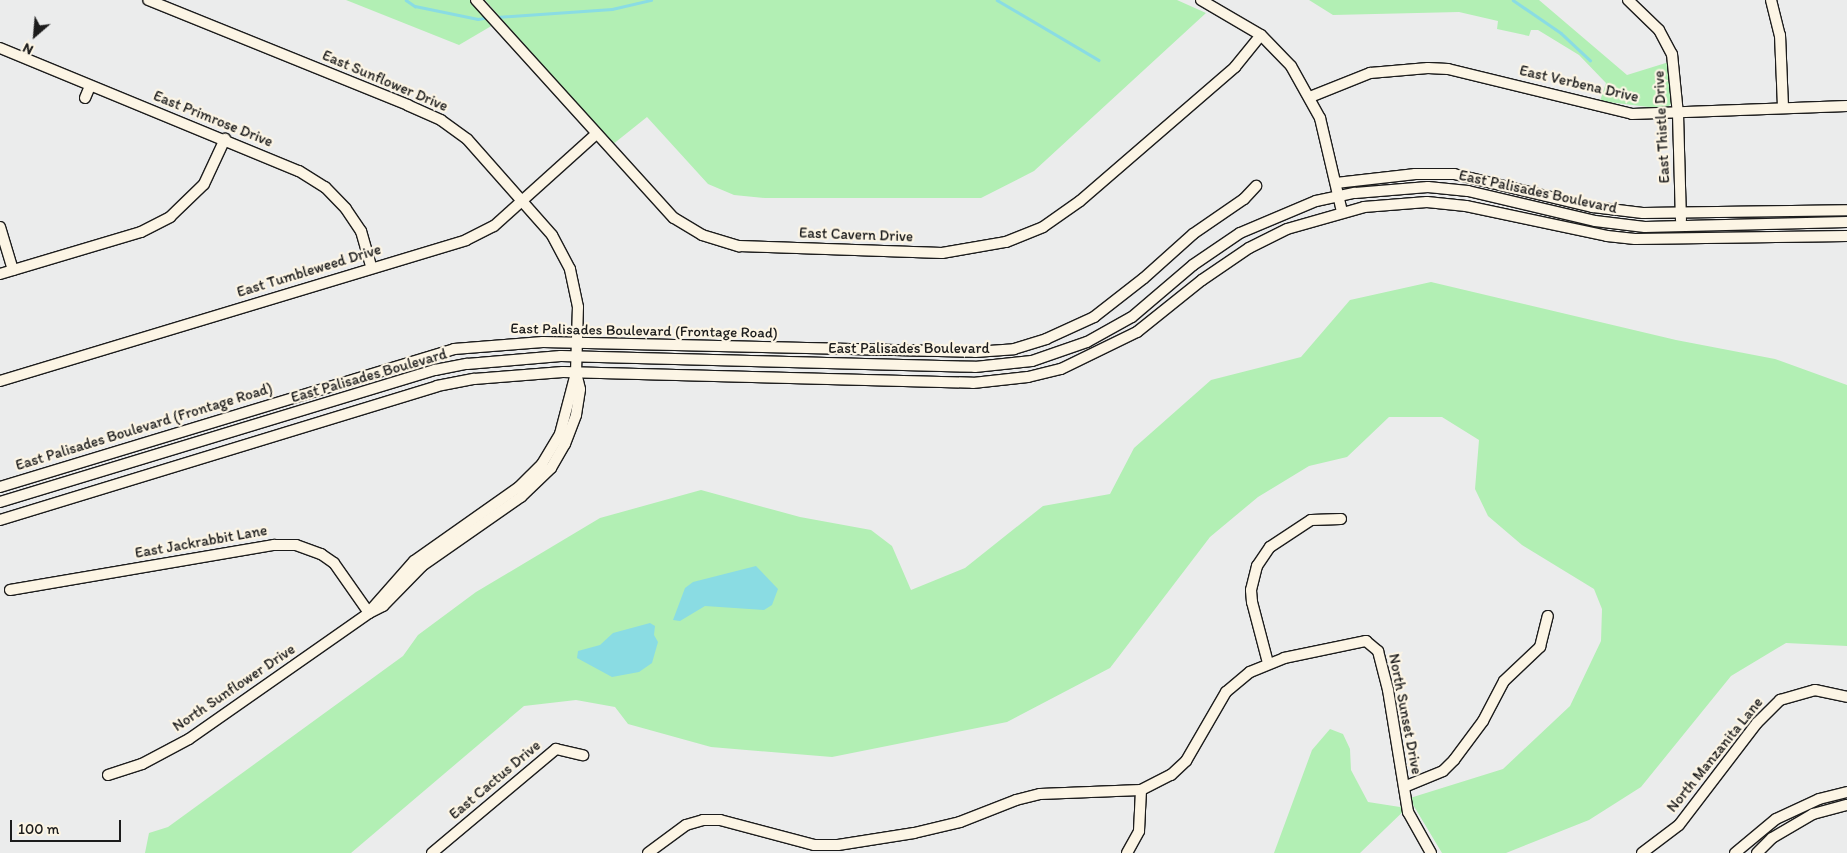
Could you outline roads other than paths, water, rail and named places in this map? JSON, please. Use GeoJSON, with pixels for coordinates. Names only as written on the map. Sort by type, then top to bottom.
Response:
{"type":"FeatureCollection","features":[{"type":"Feature","properties":{"kind":"street","name":"East Sunflower Drive"},"geometry":{"type":"LineString","coordinates":[[148,0],[441,120],[467,139],[552,234],[570,269],[578,307],[576,373]]}},
{"type":"Feature","properties":{"kind":"street","name":"East Cavern Drive"},"geometry":{"type":"LineString","coordinates":[[476,0],[674,218],[702,235],[720,242],[739,246],[965,251],[1006,242],[1035,230],[1080,201],[1235,67],[1261,35]]}},
{"type":"Feature","properties":{"kind":"street"},"geometry":{"type":"LineString","coordinates":[[1201,0],[1261,35],[1291,66],[1310,96],[1326,138],[1342,212]]}},
{"type":"Feature","properties":{"kind":"street","name":"East Thistle Drive"},"geometry":{"type":"LineString","coordinates":[[1628,0],[1659,30],[1672,54],[1678,114],[1681,239]]}},
{"type":"Feature","properties":{"kind":"street"},"geometry":{"type":"LineString","coordinates":[[1772,0],[1780,35],[1783,108]]}},
{"type":"Feature","properties":{"kind":"street","name":"East Primrose Drive"},"geometry":{"type":"LineString","coordinates":[[0,48],[299,171],[325,187],[346,209],[361,231],[371,267]]}},
{"type":"Feature","properties":{"kind":"street","name":"East Verbena Drive"},"geometry":{"type":"LineString","coordinates":[[1310,96],[1370,73],[1428,68],[1448,69],[1626,112],[1678,114],[1847,106]]}},
{"type":"Feature","properties":{"kind":"street"},"geometry":{"type":"LineString","coordinates":[[85,98],[90,86]]}},
{"type":"Feature","properties":{"kind":"street","name":"East Tumbleweed Drive"},"geometry":{"type":"LineString","coordinates":[[0,381],[371,267],[466,240],[494,226],[596,134]]}},
{"type":"Feature","properties":{"kind":"street"},"geometry":{"type":"LineString","coordinates":[[0,274],[141,232],[170,217],[204,184],[225,139]]}},
{"type":"Feature","properties":{"kind":"street","name":"East Palisades Boulevard"},"geometry":{"type":"LineString","coordinates":[[1336,183],[1398,175],[1454,174],[1593,207],[1680,214],[1847,210]]}},
{"type":"Feature","properties":{"kind":"street","name":"East Palisades Boulevard (Frontage Road)"},"geometry":{"type":"LineString","coordinates":[[0,487],[454,349],[501,344],[577,342],[956,351],[1014,349],[1046,340],[1094,317],[1144,278],[1193,234],[1244,199],[1256,186]]}},
{"type":"Feature","properties":{"kind":"street","name":"East Palisades Boulevard"},"geometry":{"type":"LineString","coordinates":[[0,502],[435,370],[521,357],[975,367],[1032,361],[1087,342],[1132,318],[1193,265],[1240,233],[1288,212],[1339,196],[1428,187],[1468,191],[1622,225],[1681,226],[1847,222]]}},
{"type":"Feature","properties":{"kind":"street","name":"East Palisades Boulevard"},"geometry":{"type":"LineString","coordinates":[[0,520],[437,386],[518,373],[973,383],[1028,377],[1061,369],[1137,332],[1202,280],[1249,248],[1287,229],[1342,212],[1402,203],[1427,202],[1490,209],[1607,236],[1681,239],[1847,236]]}},
{"type":"Feature","properties":{"kind":"street"},"geometry":{"type":"LineString","coordinates":[[0,227],[13,270]]}},
{"type":"Feature","properties":{"kind":"street","name":"North Sunflower Drive"},"geometry":{"type":"LineString","coordinates":[[108,775],[142,764],[188,739],[369,613],[414,560],[452,539],[529,484],[560,434],[576,373]]}},
{"type":"Feature","properties":{"kind":"street"},"geometry":{"type":"LineString","coordinates":[[1268,663],[1252,602],[1251,590],[1257,566],[1270,547],[1311,520],[1341,519]]}},
{"type":"Feature","properties":{"kind":"street","name":"East Jackrabbit Lane"},"geometry":{"type":"LineString","coordinates":[[10,590],[274,545],[296,545],[321,554],[334,563],[369,613]]}},
{"type":"Feature","properties":{"kind":"street"},"geometry":{"type":"LineString","coordinates":[[1431,853],[1408,812],[1404,787],[1443,771],[1454,760],[1483,720],[1504,681],[1536,652],[1548,616]]}},
{"type":"Feature","properties":{"kind":"street","name":"North Sunset Drive"},"geometry":{"type":"LineString","coordinates":[[648,853],[686,825],[704,820],[720,820],[798,842],[838,845],[914,833],[960,822],[1016,800],[1040,794],[1141,790],[1171,775],[1186,761],[1226,692],[1250,672],[1268,663],[1325,648],[1371,642],[1378,651],[1388,690],[1404,787]]}},
{"type":"Feature","properties":{"kind":"street","name":"North Manzanita Lane"},"geometry":{"type":"LineString","coordinates":[[1642,853],[1679,825],[1756,723],[1780,700],[1816,690],[1847,697]]}},
{"type":"Feature","properties":{"kind":"street","name":"East Cactus Drive"},"geometry":{"type":"LineString","coordinates":[[432,853],[556,749],[583,755]]}},
{"type":"Feature","properties":{"kind":"street"},"geometry":{"type":"LineString","coordinates":[[1127,853],[1139,831],[1141,790]]}},
{"type":"Feature","properties":{"kind":"street"},"geometry":{"type":"LineString","coordinates":[[1735,853],[1776,819],[1819,798],[1847,792]]}},
{"type":"Feature","properties":{"kind":"street"},"geometry":{"type":"LineString","coordinates":[[1757,853],[1772,838],[1814,814],[1847,805]]}},
{"type":"Feature","properties":{"kind":"water"},"geometry":{"type":"Polygon","coordinates":[[[756,566],[778,589],[772,605],[764,610],[705,606],[680,621],[673,620],[685,588],[693,582],[756,566]]]}},
{"type":"Feature","properties":{"kind":"water"},"geometry":{"type":"Polygon","coordinates":[[[650,623],[655,626],[654,635],[658,642],[652,663],[639,672],[612,677],[577,658],[578,651],[600,645],[613,633],[650,623]]]}},
{"type":"Feature","properties":{"kind":"waterway"},"geometry":{"type":"LineString","coordinates":[[406,0],[415,6],[478,19],[489,17]]}},
{"type":"Feature","properties":{"kind":"waterway"},"geometry":{"type":"LineString","coordinates":[[497,17],[612,9],[651,0]]}},
{"type":"Feature","properties":{"kind":"waterway"},"geometry":{"type":"LineString","coordinates":[[997,0],[1099,60]]}},
{"type":"Feature","properties":{"kind":"waterway"},"geometry":{"type":"LineString","coordinates":[[1513,0],[1561,33],[1590,60]]}}]}
